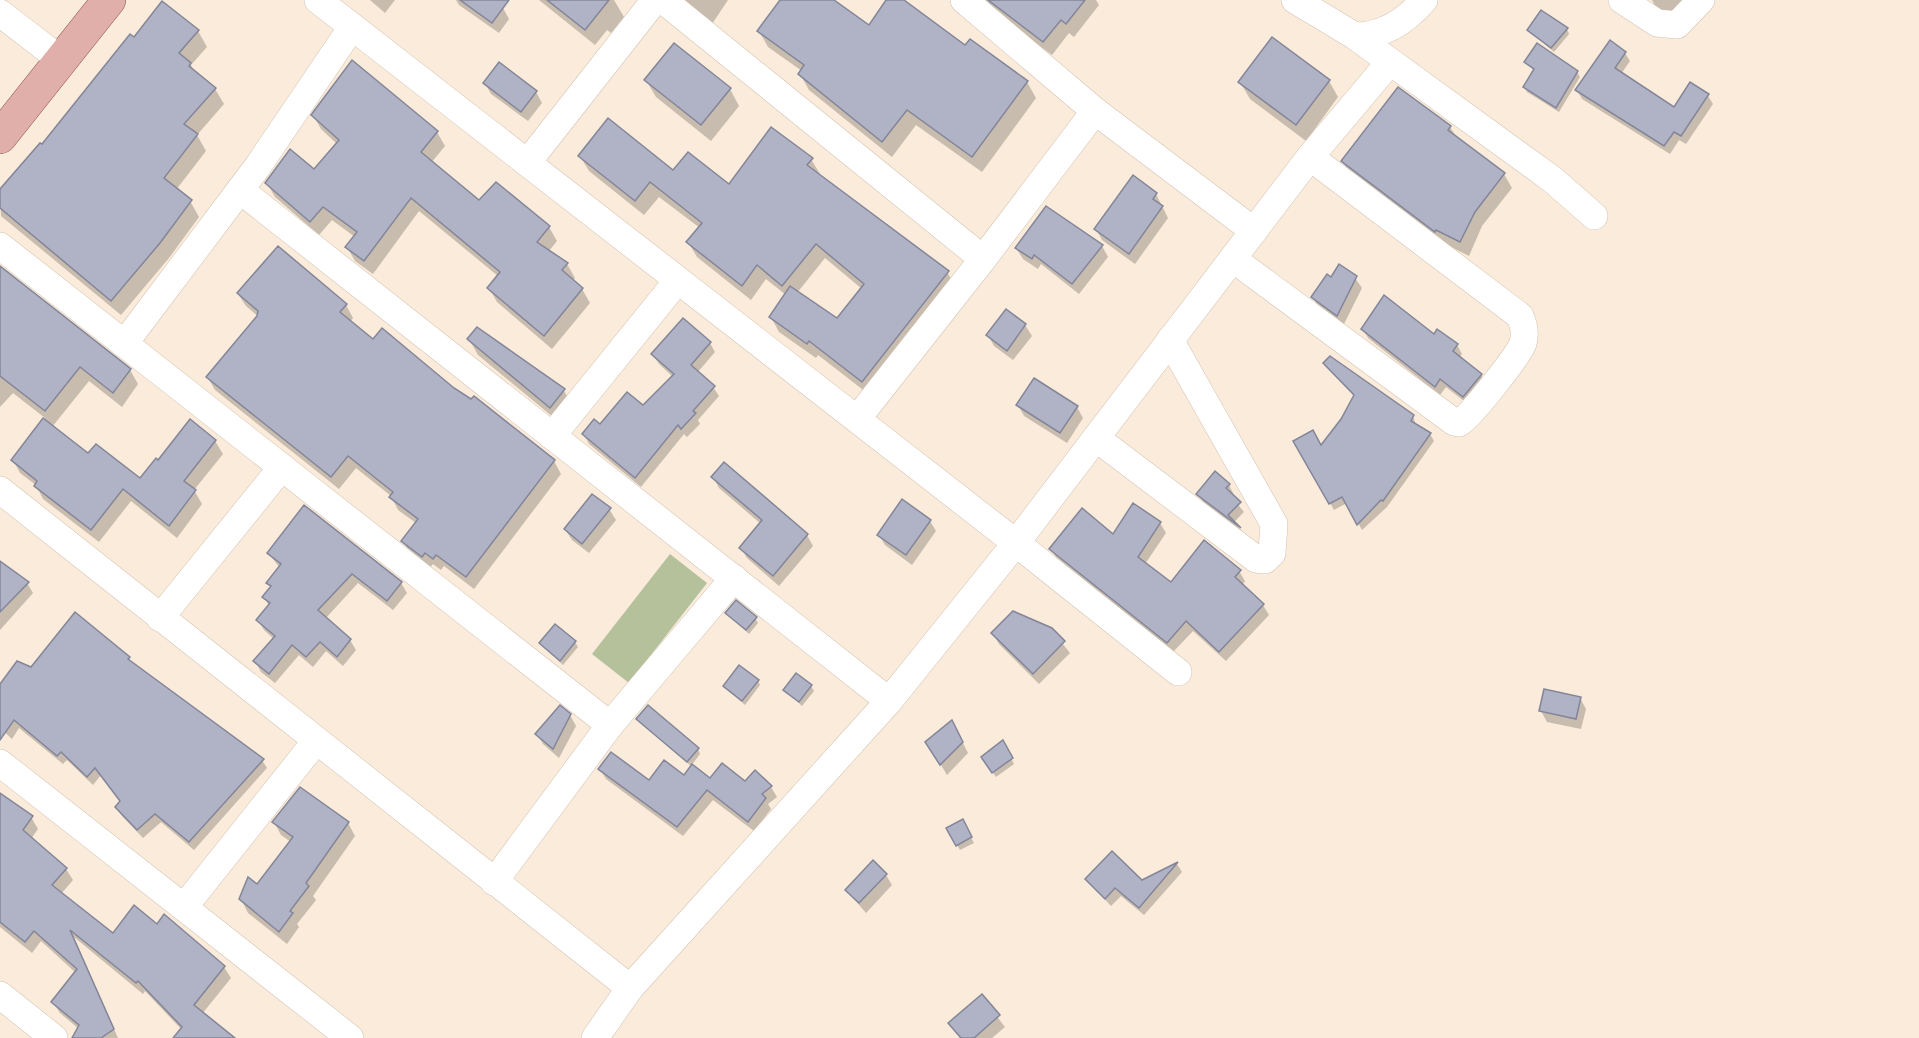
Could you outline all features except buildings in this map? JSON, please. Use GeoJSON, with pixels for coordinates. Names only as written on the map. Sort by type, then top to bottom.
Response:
{"type":"FeatureCollection","features":[{"type":"Feature","properties":{"kind":"main road"},"geometry":{"type":"LineString","coordinates":[[0,137],[109,0]]}},
{"type":"Feature","properties":{"kind":"street"},"geometry":{"type":"LineString","coordinates":[[318,0],[857,418],[1178,672]]}},
{"type":"Feature","properties":{"kind":"street"},"geometry":{"type":"LineString","coordinates":[[527,163],[655,0]]}},
{"type":"Feature","properties":{"kind":"street"},"geometry":{"type":"LineString","coordinates":[[663,0],[983,259]]}},
{"type":"Feature","properties":{"kind":"street"},"geometry":{"type":"LineString","coordinates":[[964,0],[1004,31],[1095,111],[1254,231]]}},
{"type":"Feature","properties":{"kind":"street"},"geometry":{"type":"LineString","coordinates":[[1295,0],[1355,36],[1389,63],[1553,180],[1594,216]]}},
{"type":"Feature","properties":{"kind":"street"},"geometry":{"type":"LineString","coordinates":[[1355,36],[1372,36],[1390,28],[1414,12],[1424,0]]}},
{"type":"Feature","properties":{"kind":"street"},"geometry":{"type":"LineString","coordinates":[[1622,0],[1657,23],[1677,25],[1701,0]]}},
{"type":"Feature","properties":{"kind":"street"},"geometry":{"type":"LineString","coordinates":[[0,13],[61,60]]}},
{"type":"Feature","properties":{"kind":"street"},"geometry":{"type":"LineString","coordinates":[[124,344],[240,190],[352,27]]}},
{"type":"Feature","properties":{"kind":"street"},"geometry":{"type":"LineString","coordinates":[[595,1038],[630,987],[890,701],[1016,543],[1310,157],[1389,63]]}},
{"type":"Feature","properties":{"kind":"street"},"geometry":{"type":"LineString","coordinates":[[857,418],[983,259],[1095,111]]}},
{"type":"Feature","properties":{"kind":"street"},"geometry":{"type":"LineString","coordinates":[[1233,259],[1454,422],[1464,420],[1523,344],[1524,326],[1520,316],[1310,157]]}},
{"type":"Feature","properties":{"kind":"street"},"geometry":{"type":"LineString","coordinates":[[240,190],[890,701]]}},
{"type":"Feature","properties":{"kind":"street"},"geometry":{"type":"LineString","coordinates":[[0,246],[610,724]]}},
{"type":"Feature","properties":{"kind":"street"},"geometry":{"type":"LineString","coordinates":[[552,436],[678,280]]}},
{"type":"Feature","properties":{"kind":"street"},"geometry":{"type":"LineString","coordinates":[[1096,438],[1256,559],[1265,560],[1272,553],[1274,524],[1170,340]]}},
{"type":"Feature","properties":{"kind":"street"},"geometry":{"type":"LineString","coordinates":[[160,618],[282,467]]}},
{"type":"Feature","properties":{"kind":"street"},"geometry":{"type":"LineString","coordinates":[[0,490],[630,987]]}},
{"type":"Feature","properties":{"kind":"street"},"geometry":{"type":"LineString","coordinates":[[494,882],[610,724],[734,578]]}},
{"type":"Feature","properties":{"kind":"street"},"geometry":{"type":"LineString","coordinates":[[184,907],[316,741]]}},
{"type":"Feature","properties":{"kind":"street"},"geometry":{"type":"LineString","coordinates":[[0,763],[349,1038]]}},
{"type":"Feature","properties":{"kind":"street"},"geometry":{"type":"LineString","coordinates":[[0,995],[54,1038]]}},
{"type":"Feature","properties":{"kind":"green space"},"geometry":{"type":"Polygon","coordinates":[[[670,554],[707,583],[629,683],[592,654],[670,554]]]}}]}
